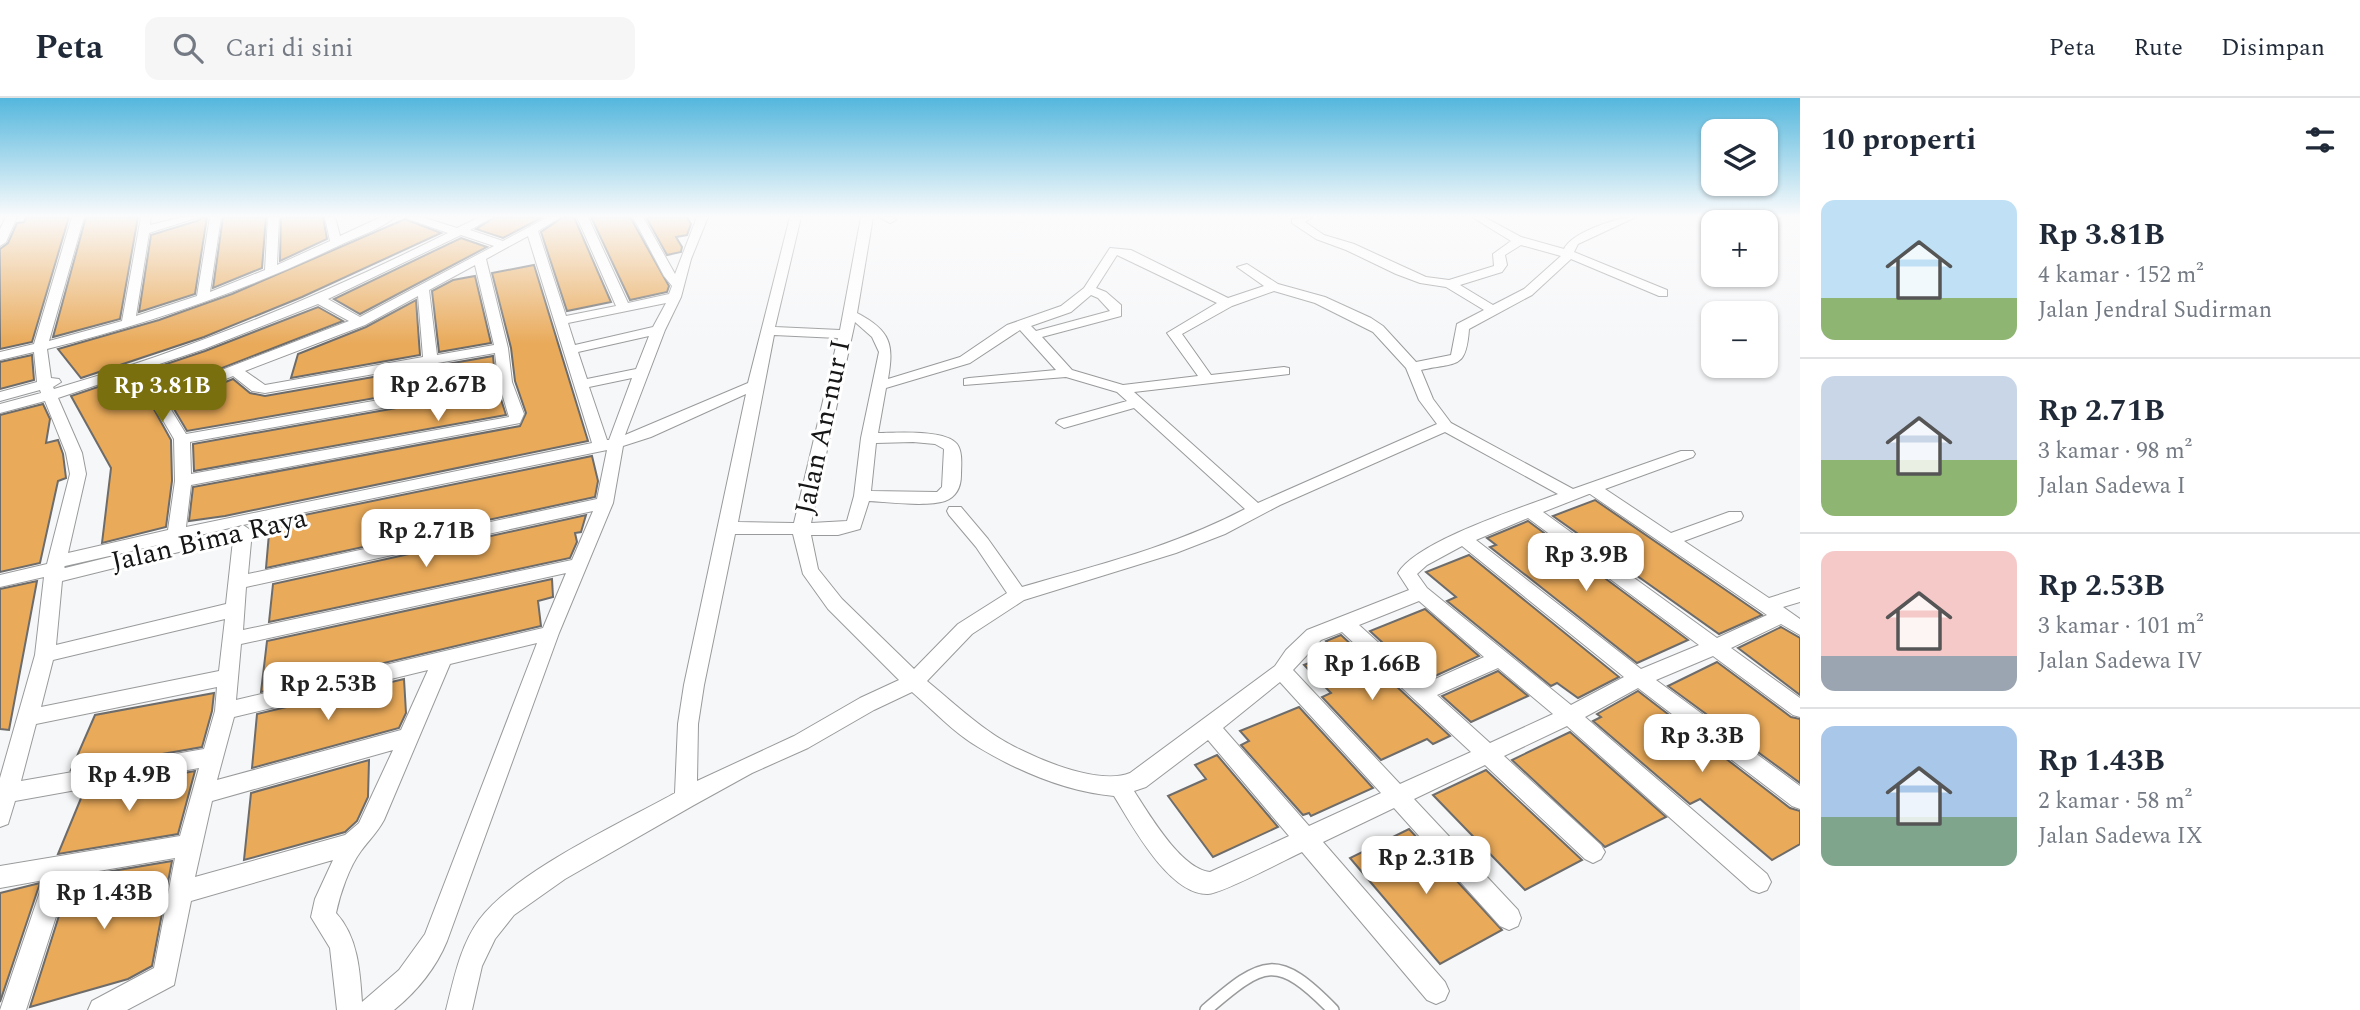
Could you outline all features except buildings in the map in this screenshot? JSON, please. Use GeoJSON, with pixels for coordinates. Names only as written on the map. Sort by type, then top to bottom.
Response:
{"type":"FeatureCollection","features":[{"type":"Feature","properties":{"kind":"street"},"geometry":{"type":"LineString","coordinates":[[0,817],[45,655],[56,569],[78,474],[78,463],[48,390],[40,348],[65,260]]}},
{"type":"Feature","properties":{"kind":"street"},"geometry":{"type":"LineString","coordinates":[[128,323],[138,260]]}},
{"type":"Feature","properties":{"kind":"street"},"geometry":{"type":"LineString","coordinates":[[203,297],[209,260]]}},
{"type":"Feature","properties":{"kind":"street"},"geometry":{"type":"LineString","coordinates":[[271,260],[271,272]]}},
{"type":"Feature","properties":{"kind":"street"},"geometry":{"type":"LineString","coordinates":[[0,356],[40,348],[128,323],[271,272],[297,260]]}},
{"type":"Feature","properties":{"kind":"street"},"geometry":{"type":"LineString","coordinates":[[0,409],[310,294],[387,260]]}},
{"type":"Feature","properties":{"kind":"street"},"geometry":{"type":"LineString","coordinates":[[0,397],[48,390],[196,346],[318,299],[396,260]]}},
{"type":"Feature","properties":{"kind":"street"},"geometry":{"type":"LineString","coordinates":[[176,542],[183,481],[182,439],[160,403],[162,398],[360,322],[479,260]]}},
{"type":"Feature","properties":{"kind":"street"},"geometry":{"type":"LineString","coordinates":[[183,481],[513,421],[517,414],[505,382],[501,348],[480,260]]}},
{"type":"Feature","properties":{"kind":"street"},"geometry":{"type":"LineString","coordinates":[[541,260],[582,384],[610,448]]}},
{"type":"Feature","properties":{"kind":"street"},"geometry":{"type":"LineString","coordinates":[[602,260],[623,307]]}},
{"type":"Feature","properties":{"kind":"street"},"geometry":{"type":"LineString","coordinates":[[661,260],[677,291]]}},
{"type":"Feature","properties":{"kind":"street"},"geometry":{"type":"LineString","coordinates":[[372,1010],[402,987],[420,966],[435,940],[550,633],[605,503],[610,448],[658,330],[677,291],[685,260]]}},
{"type":"Feature","properties":{"kind":"street"},"geometry":{"type":"LineString","coordinates":[[686,798],[688,724],[694,685],[755,385],[786,260]]}},
{"type":"Feature","properties":{"kind":"street","name":"Jalan An-nur I"},"geometry":{"type":"LineString","coordinates":[[859,260],[801,529],[809,570],[835,604],[914,682],[984,740],[1003,752],[1061,776],[1096,785],[1119,787]]}},
{"type":"Feature","properties":{"kind":"street"},"geometry":{"type":"LineString","coordinates":[[878,386],[965,360],[1012,328],[1066,309],[1090,290],[1109,260]]}},
{"type":"Feature","properties":{"kind":"street"},"geometry":{"type":"LineString","coordinates":[[1137,260],[1227,303]]}},
{"type":"Feature","properties":{"kind":"street"},"geometry":{"type":"LineString","coordinates":[[1376,260],[1411,276],[1450,284],[1494,311]]}},
{"type":"Feature","properties":{"kind":"street"},"geometry":{"type":"LineString","coordinates":[[1450,284],[1498,269],[1501,265],[1500,260]]}},
{"type":"Feature","properties":{"kind":"street"},"geometry":{"type":"LineString","coordinates":[[1413,366],[1456,358],[1460,354],[1462,327],[1528,292],[1561,260]]}},
{"type":"Feature","properties":{"kind":"street"},"geometry":{"type":"LineString","coordinates":[[1581,260],[1663,293]]}},
{"type":"Feature","properties":{"kind":"street"},"geometry":{"type":"LineString","coordinates":[[1243,267],[1274,286],[1320,300],[1378,329],[1413,366],[1426,400],[1446,426],[1570,495]]}},
{"type":"Feature","properties":{"kind":"street"},"geometry":{"type":"LineString","coordinates":[[1207,379],[1174,334],[1227,303],[1274,286]]}},
{"type":"Feature","properties":{"kind":"street"},"geometry":{"type":"LineString","coordinates":[[423,290],[430,361]]}},
{"type":"Feature","properties":{"kind":"street"},"geometry":{"type":"LineString","coordinates":[[1034,335],[1116,313],[1116,308],[1102,295],[1090,290]]}},
{"type":"Feature","properties":{"kind":"street"},"geometry":{"type":"LineString","coordinates":[[561,321],[677,291]]}},
{"type":"Feature","properties":{"kind":"street"},"geometry":{"type":"LineString","coordinates":[[318,299],[360,322]]}},
{"type":"Feature","properties":{"kind":"street"},"geometry":{"type":"LineString","coordinates":[[728,528],[850,527],[856,520],[886,348],[863,322],[848,314]]}},
{"type":"Feature","properties":{"kind":"street"},"geometry":{"type":"LineString","coordinates":[[1022,324],[1067,373]]}},
{"type":"Feature","properties":{"kind":"street"},"geometry":{"type":"LineString","coordinates":[[571,350],[658,330]]}},
{"type":"Feature","properties":{"kind":"street"},"geometry":{"type":"LineString","coordinates":[[770,331],[843,334]]}},
{"type":"Feature","properties":{"kind":"street"},"geometry":{"type":"LineString","coordinates":[[236,370],[257,388],[265,389],[501,348]]}},
{"type":"Feature","properties":{"kind":"street"},"geometry":{"type":"LineString","coordinates":[[969,382],[1067,373],[1122,389],[1284,371]]}},
{"type":"Feature","properties":{"kind":"street"},"geometry":{"type":"LineString","coordinates":[[582,384],[643,372]]}},
{"type":"Feature","properties":{"kind":"street"},"geometry":{"type":"LineString","coordinates":[[182,439],[505,382]]}},
{"type":"Feature","properties":{"kind":"street"},"geometry":{"type":"LineString","coordinates":[[610,448],[755,385]]}},
{"type":"Feature","properties":{"kind":"street"},"geometry":{"type":"LineString","coordinates":[[1122,389],[1256,510]]}},
{"type":"Feature","properties":{"kind":"street"},"geometry":{"type":"LineString","coordinates":[[1064,423],[1136,403]]}},
{"type":"Feature","properties":{"kind":"street"},"geometry":{"type":"LineString","coordinates":[[459,1010],[470,964],[486,931],[505,906],[558,871],[686,798],[744,767],[801,742],[867,704],[914,682],[965,629],[1018,596],[1170,549],[1226,527],[1256,510],[1446,426]]}},
{"type":"Feature","properties":{"kind":"street"},"geometry":{"type":"LineString","coordinates":[[862,496],[939,497],[947,493],[953,484],[951,448],[946,442],[930,439],[869,438]]}},
{"type":"Feature","properties":{"kind":"street","name":"Jalan Bima Raya"},"geometry":{"type":"LineString","coordinates":[[0,581],[176,542],[243,531],[610,448]]}},
{"type":"Feature","properties":{"kind":"street","name":"Jalan Bima Raya"},"geometry":{"type":"LineString","coordinates":[[176,542],[286,510],[610,448]]}},
{"type":"Feature","properties":{"kind":"street"},"geometry":{"type":"LineString","coordinates":[[1687,454],[1570,495],[1426,556],[1408,569],[1408,579],[1421,593],[1569,716],[1759,882]]}},
{"type":"Feature","properties":{"kind":"street"},"geometry":{"type":"LineString","coordinates":[[1591,487],[1672,539],[1800,628]]}},
{"type":"Feature","properties":{"kind":"street"},"geometry":{"type":"LineString","coordinates":[[240,582],[605,503]]}},
{"type":"Feature","properties":{"kind":"street"},"geometry":{"type":"LineString","coordinates":[[955,510],[982,543],[1018,596]]}},
{"type":"Feature","properties":{"kind":"street"},"geometry":{"type":"LineString","coordinates":[[1530,511],[1800,709]]}},
{"type":"Feature","properties":{"kind":"street"},"geometry":{"type":"LineString","coordinates":[[1672,539],[1735,516]]}},
{"type":"Feature","properties":{"kind":"street"},"geometry":{"type":"LineString","coordinates":[[101,1010],[165,976],[189,845],[225,711],[243,531]]}},
{"type":"Feature","properties":{"kind":"street"},"geometry":{"type":"LineString","coordinates":[[1464,539],[1639,678],[1800,799]]}},
{"type":"Feature","properties":{"kind":"street"},"geometry":{"type":"LineString","coordinates":[[233,639],[581,564]]}},
{"type":"Feature","properties":{"kind":"street"},"geometry":{"type":"LineString","coordinates":[[1421,593],[1314,635],[1293,655],[1282,671],[1138,779],[1119,787],[1178,868],[1200,884],[1211,883],[1569,716],[1639,678],[1715,647],[1800,595]]}},
{"type":"Feature","properties":{"kind":"street"},"geometry":{"type":"LineString","coordinates":[[45,655],[236,610]]}},
{"type":"Feature","properties":{"kind":"street"},"geometry":{"type":"LineString","coordinates":[[1344,622],[1593,852]]}},
{"type":"Feature","properties":{"kind":"street"},"geometry":{"type":"LineString","coordinates":[[225,711],[550,633]]}},
{"type":"Feature","properties":{"kind":"street"},"geometry":{"type":"LineString","coordinates":[[350,1010],[345,953],[334,929],[323,916],[327,899],[352,844],[372,822],[443,658]]}},
{"type":"Feature","properties":{"kind":"street"},"geometry":{"type":"LineString","coordinates":[[1423,693],[1498,659]]}},
{"type":"Feature","properties":{"kind":"street"},"geometry":{"type":"LineString","coordinates":[[1282,671],[1399,795],[1509,918]]}},
{"type":"Feature","properties":{"kind":"street"},"geometry":{"type":"LineString","coordinates":[[26,718],[230,677]]}},
{"type":"Feature","properties":{"kind":"street"},"geometry":{"type":"LineString","coordinates":[[1210,727],[1436,992]]}},
{"type":"Feature","properties":{"kind":"street"},"geometry":{"type":"LineString","coordinates":[[205,793],[409,737]]}},
{"type":"Feature","properties":{"kind":"street"},"geometry":{"type":"LineString","coordinates":[[8,793],[212,757]]}},
{"type":"Feature","properties":{"kind":"street"},"geometry":{"type":"LineString","coordinates":[[182,892],[352,844]]}},
{"type":"Feature","properties":{"kind":"street"},"geometry":{"type":"LineString","coordinates":[[0,877],[60,869],[189,845]]}},
{"type":"Feature","properties":{"kind":"street"},"geometry":{"type":"LineString","coordinates":[[13,1010],[60,869]]}},
{"type":"Feature","properties":{"kind":"lane"},"geometry":{"type":"LineString","coordinates":[[1206,1010],[1241,980],[1265,967],[1277,968],[1293,975],[1313,988],[1334,1010]]}}]}
